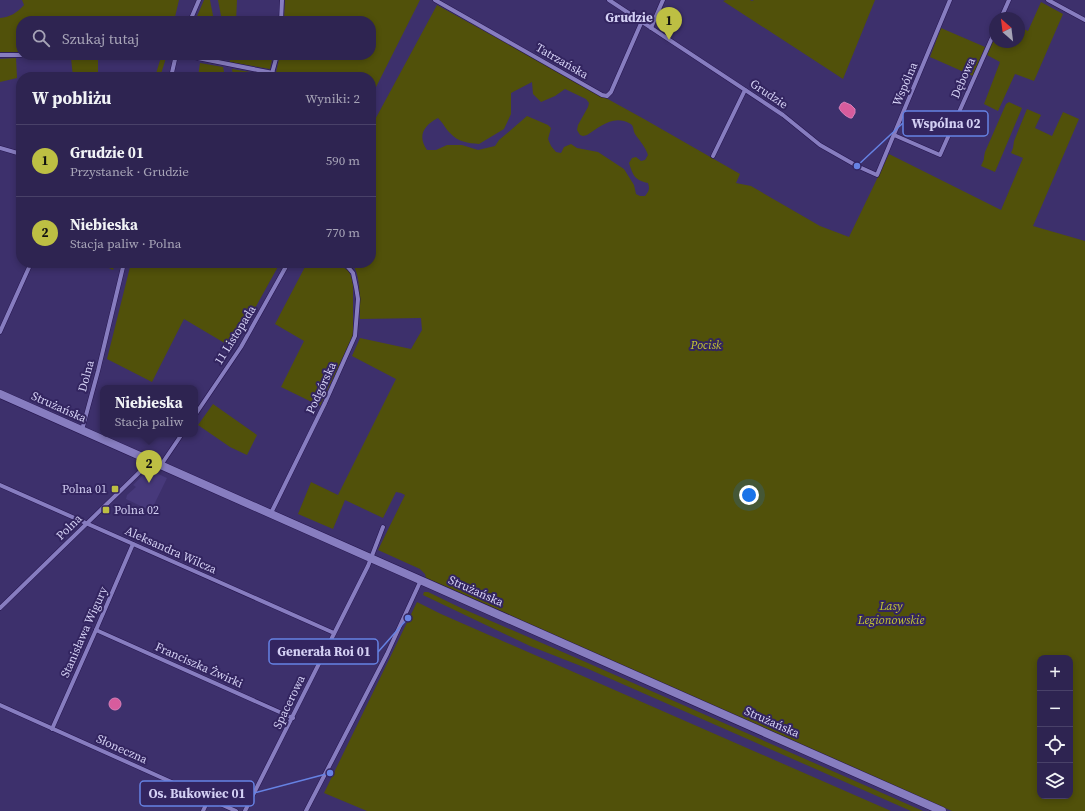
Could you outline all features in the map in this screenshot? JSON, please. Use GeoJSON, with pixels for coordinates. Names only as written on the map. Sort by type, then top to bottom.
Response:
{"type":"FeatureCollection","features":[{"type":"Feature","properties":{"kind":"main road","name":"Strużańska"},"geometry":{"type":"LineString","coordinates":[[0,394],[942,811]]}},
{"type":"Feature","properties":{"kind":"street"},"geometry":{"type":"LineString","coordinates":[[192,16],[199,0]]}},
{"type":"Feature","properties":{"kind":"street"},"geometry":{"type":"LineString","coordinates":[[281,16],[282,0]]}},
{"type":"Feature","properties":{"kind":"street","name":"Tatrzańska"},"geometry":{"type":"LineString","coordinates":[[435,0],[602,96],[607,96],[611,92],[642,21]]}},
{"type":"Feature","properties":{"kind":"street","name":"Grudzie"},"geometry":{"type":"LineString","coordinates":[[609,0],[783,115],[820,145],[857,166],[877,175]]}},
{"type":"Feature","properties":{"kind":"street"},"geometry":{"type":"LineString","coordinates":[[651,28],[663,0]]}},
{"type":"Feature","properties":{"kind":"street","name":"Wspólna"},"geometry":{"type":"LineString","coordinates":[[877,175],[950,0]]}},
{"type":"Feature","properties":{"kind":"street"},"geometry":{"type":"LineString","coordinates":[[1004,12],[1009,0]]}},
{"type":"Feature","properties":{"kind":"street"},"geometry":{"type":"LineString","coordinates":[[1048,0],[1085,20]]}},
{"type":"Feature","properties":{"kind":"street","name":"Dębowa"},"geometry":{"type":"LineString","coordinates":[[894,135],[940,155],[989,45]]}},
{"type":"Feature","properties":{"kind":"street"},"geometry":{"type":"LineString","coordinates":[[0,55],[16,55]]}},
{"type":"Feature","properties":{"kind":"street"},"geometry":{"type":"LineString","coordinates":[[172,72],[175,60]]}},
{"type":"Feature","properties":{"kind":"street"},"geometry":{"type":"LineString","coordinates":[[205,60],[259,72]]}},
{"type":"Feature","properties":{"kind":"street"},"geometry":{"type":"LineString","coordinates":[[273,72],[276,60]]}},
{"type":"Feature","properties":{"kind":"street"},"geometry":{"type":"LineString","coordinates":[[713,156],[745,90]]}},
{"type":"Feature","properties":{"kind":"street"},"geometry":{"type":"LineString","coordinates":[[0,148],[16,153]]}},
{"type":"Feature","properties":{"kind":"street"},"geometry":{"type":"LineString","coordinates":[[0,332],[29,268]]}},
{"type":"Feature","properties":{"kind":"street","name":"Dolna"},"geometry":{"type":"LineString","coordinates":[[82,430],[123,268]]}},
{"type":"Feature","properties":{"kind":"street","name":"11 Listopada"},"geometry":{"type":"LineString","coordinates":[[198,410],[241,346],[285,268]]}},
{"type":"Feature","properties":{"kind":"street","name":"Podgórska"},"geometry":{"type":"LineString","coordinates":[[271,513],[325,403],[355,336],[358,299],[353,273],[349,268]]}},
{"type":"Feature","properties":{"kind":"street"},"geometry":{"type":"LineString","coordinates":[[161,465],[180,437]]}},
{"type":"Feature","properties":{"kind":"street","name":"Polna"},"geometry":{"type":"LineString","coordinates":[[0,608],[151,460]]}},
{"type":"Feature","properties":{"kind":"street","name":"Aleksandra Wilcza"},"geometry":{"type":"LineString","coordinates":[[0,485],[334,633]]}},
{"type":"Feature","properties":{"kind":"street","name":"Spacerowa"},"geometry":{"type":"LineString","coordinates":[[245,811],[372,558],[383,527]]}},
{"type":"Feature","properties":{"kind":"street","name":"Stanisława Wigury"},"geometry":{"type":"LineString","coordinates":[[52,729],[133,544]]}},
{"type":"Feature","properties":{"kind":"street"},"geometry":{"type":"LineString","coordinates":[[306,811],[387,654],[421,580]]}},
{"type":"Feature","properties":{"kind":"street","name":"Franciszka Żwirki"},"geometry":{"type":"LineString","coordinates":[[96,630],[293,718]]}},
{"type":"Feature","properties":{"kind":"street","name":"Słoneczna"},"geometry":{"type":"LineString","coordinates":[[0,705],[236,811]]}},
{"type":"Feature","properties":{"kind":"street"},"geometry":{"type":"LineString","coordinates":[[203,811],[209,798]]}},
{"type":"Feature","properties":{"kind":"shaded area"},"geometry":{"type":"Polygon","coordinates":[[[844,102],[851,105],[855,109],[855,113],[852,118],[845,115],[839,108],[844,102]]]}},
{"type":"Feature","properties":{"kind":"shaded area"},"geometry":{"type":"Polygon","coordinates":[[[148,470],[167,478],[151,511],[126,499],[127,495],[136,487],[133,485],[148,470]]]}},
{"type":"Feature","properties":{"kind":"shaded area"},"geometry":{"type":"Polygon","coordinates":[[[115,698],[119,700],[121,704],[119,708],[115,710],[111,708],[109,704],[111,700],[115,698]]]}},
{"type":"Feature","properties":{"kind":"green space"},"geometry":{"type":"Polygon","coordinates":[[[22,0],[179,0],[175,16],[16,16],[16,52],[0,52],[0,18],[10,16],[24,5],[22,0]]]}},
{"type":"Feature","properties":{"kind":"green space"},"geometry":{"type":"Polygon","coordinates":[[[204,0],[210,0],[213,16],[197,16],[204,0]]]}},
{"type":"Feature","properties":{"kind":"green space"},"geometry":{"type":"Polygon","coordinates":[[[218,0],[237,0],[236,16],[221,16],[218,0]]]}},
{"type":"Feature","properties":{"kind":"green space"},"geometry":{"type":"Polygon","coordinates":[[[285,0],[420,0],[376,87],[376,72],[276,72],[279,60],[376,60],[376,16],[284,16],[285,0]]]}},
{"type":"Feature","properties":{"kind":"green space"},"geometry":{"type":"Polygon","coordinates":[[[875,0],[843,79],[723,1],[875,0]]]}},
{"type":"Feature","properties":{"kind":"green space"},"geometry":{"type":"Polygon","coordinates":[[[1041,2],[1063,14],[1034,81],[1015,74],[998,111],[984,104],[1000,62],[987,55],[990,48],[1025,48],[1025,30],[1028,31],[1041,2]]]}},
{"type":"Feature","properties":{"kind":"green space"},"geometry":{"type":"Polygon","coordinates":[[[437,5],[644,119],[740,174],[736,183],[751,186],[820,226],[849,237],[889,154],[1001,210],[1023,158],[1011,153],[1014,141],[1027,109],[1041,115],[1035,128],[1052,136],[1063,112],[1079,119],[1033,226],[1085,241],[1085,811],[952,811],[596,655],[426,578],[425,574],[420,569],[378,550],[405,495],[401,493],[396,492],[383,518],[345,500],[333,529],[298,514],[311,482],[338,495],[396,379],[352,356],[360,338],[411,349],[422,330],[421,318],[360,319],[359,283],[354,268],[376,268],[376,118],[437,5]],[[532,82],[511,93],[511,114],[504,129],[479,144],[463,142],[453,136],[438,118],[429,124],[424,131],[422,136],[424,145],[427,150],[436,150],[447,145],[462,145],[478,150],[495,146],[499,140],[527,116],[548,125],[551,128],[548,139],[556,152],[561,153],[564,147],[571,144],[577,148],[598,152],[624,169],[634,185],[636,194],[645,196],[649,190],[648,183],[637,179],[629,163],[632,158],[636,157],[641,161],[645,160],[648,155],[634,133],[632,125],[619,120],[609,122],[583,136],[580,135],[577,130],[578,125],[588,107],[589,103],[586,99],[565,89],[555,96],[541,102],[533,94],[532,82]]]}},
{"type":"Feature","properties":{"kind":"green space"},"geometry":{"type":"Polygon","coordinates":[[[941,28],[985,47],[973,76],[930,57],[941,28]]]}},
{"type":"Feature","properties":{"kind":"green space"},"geometry":{"type":"Polygon","coordinates":[[[16,58],[16,78],[0,82],[0,59],[16,58]]]}},
{"type":"Feature","properties":{"kind":"green space"},"geometry":{"type":"Polygon","coordinates":[[[71,60],[98,60],[98,72],[72,72],[71,60]]]}},
{"type":"Feature","properties":{"kind":"green space"},"geometry":{"type":"Polygon","coordinates":[[[160,60],[165,60],[162,72],[156,72],[160,60]]]}},
{"type":"Feature","properties":{"kind":"green space"},"geometry":{"type":"Polygon","coordinates":[[[230,60],[272,60],[270,69],[230,62],[230,60]]]}},
{"type":"Feature","properties":{"kind":"green space"},"geometry":{"type":"Polygon","coordinates":[[[200,63],[223,67],[224,72],[199,72],[200,63]]]}},
{"type":"Feature","properties":{"kind":"green space"},"geometry":{"type":"Polygon","coordinates":[[[232,69],[250,72],[232,72],[232,69]]]}},
{"type":"Feature","properties":{"kind":"green space"},"geometry":{"type":"Polygon","coordinates":[[[1009,102],[1022,108],[995,172],[981,166],[985,152],[1006,104],[1009,102]]]}},
{"type":"Feature","properties":{"kind":"green space"},"geometry":{"type":"Polygon","coordinates":[[[932,110],[954,119],[947,134],[926,125],[932,110]]]}},
{"type":"Feature","properties":{"kind":"green space"},"geometry":{"type":"Polygon","coordinates":[[[130,268],[277,268],[233,348],[184,319],[152,382],[107,359],[130,268]]]}},
{"type":"Feature","properties":{"kind":"green space"},"geometry":{"type":"Polygon","coordinates":[[[304,268],[344,268],[349,271],[353,285],[353,336],[320,406],[281,387],[304,341],[275,324],[304,268]]]}},
{"type":"Feature","properties":{"kind":"green space"},"geometry":{"type":"Polygon","coordinates":[[[213,404],[257,435],[247,455],[230,447],[198,425],[213,404]]]}},
{"type":"Feature","properties":{"kind":"green space"},"geometry":{"type":"Polygon","coordinates":[[[424,592],[428,592],[461,608],[923,811],[911,811],[586,668],[530,646],[423,595],[424,592]]]}},
{"type":"Feature","properties":{"kind":"green space"},"geometry":{"type":"Polygon","coordinates":[[[417,602],[441,614],[891,811],[367,811],[324,793],[417,602]]]}},
{"type":"Feature","properties":{"kind":"place","name":"Grudzie 01"},"geometry":{"type":"Point","coordinates":[669,40]}},
{"type":"Feature","properties":{"kind":"place","name":"Wspólna 02"},"geometry":{"type":"Point","coordinates":[857,166]}},
{"type":"Feature","properties":{"kind":"place","name":"Niebieska"},"geometry":{"type":"Point","coordinates":[149,483]}},
{"type":"Feature","properties":{"kind":"place","name":"Polna 01"},"geometry":{"type":"Point","coordinates":[115,489]}},
{"type":"Feature","properties":{"kind":"place","name":"Polna 02"},"geometry":{"type":"Point","coordinates":[106,510]}},
{"type":"Feature","properties":{"kind":"place","name":"Generała Roi 01"},"geometry":{"type":"Point","coordinates":[408,618]}},
{"type":"Feature","properties":{"kind":"place","name":"Os. Bukowiec 01"},"geometry":{"type":"Point","coordinates":[330,773]}},
{"type":"Feature","properties":{"kind":"district","name":"Grudzie"},"geometry":{"type":"Point","coordinates":[629,17]}},
{"type":"Feature","properties":{"kind":"park label","name":"Pocisk"},"geometry":{"type":"Point","coordinates":[706,345]}},
{"type":"Feature","properties":{"kind":"park label","name":"Lasy Legionowskie"},"geometry":{"type":"Point","coordinates":[891,613]}}]}
